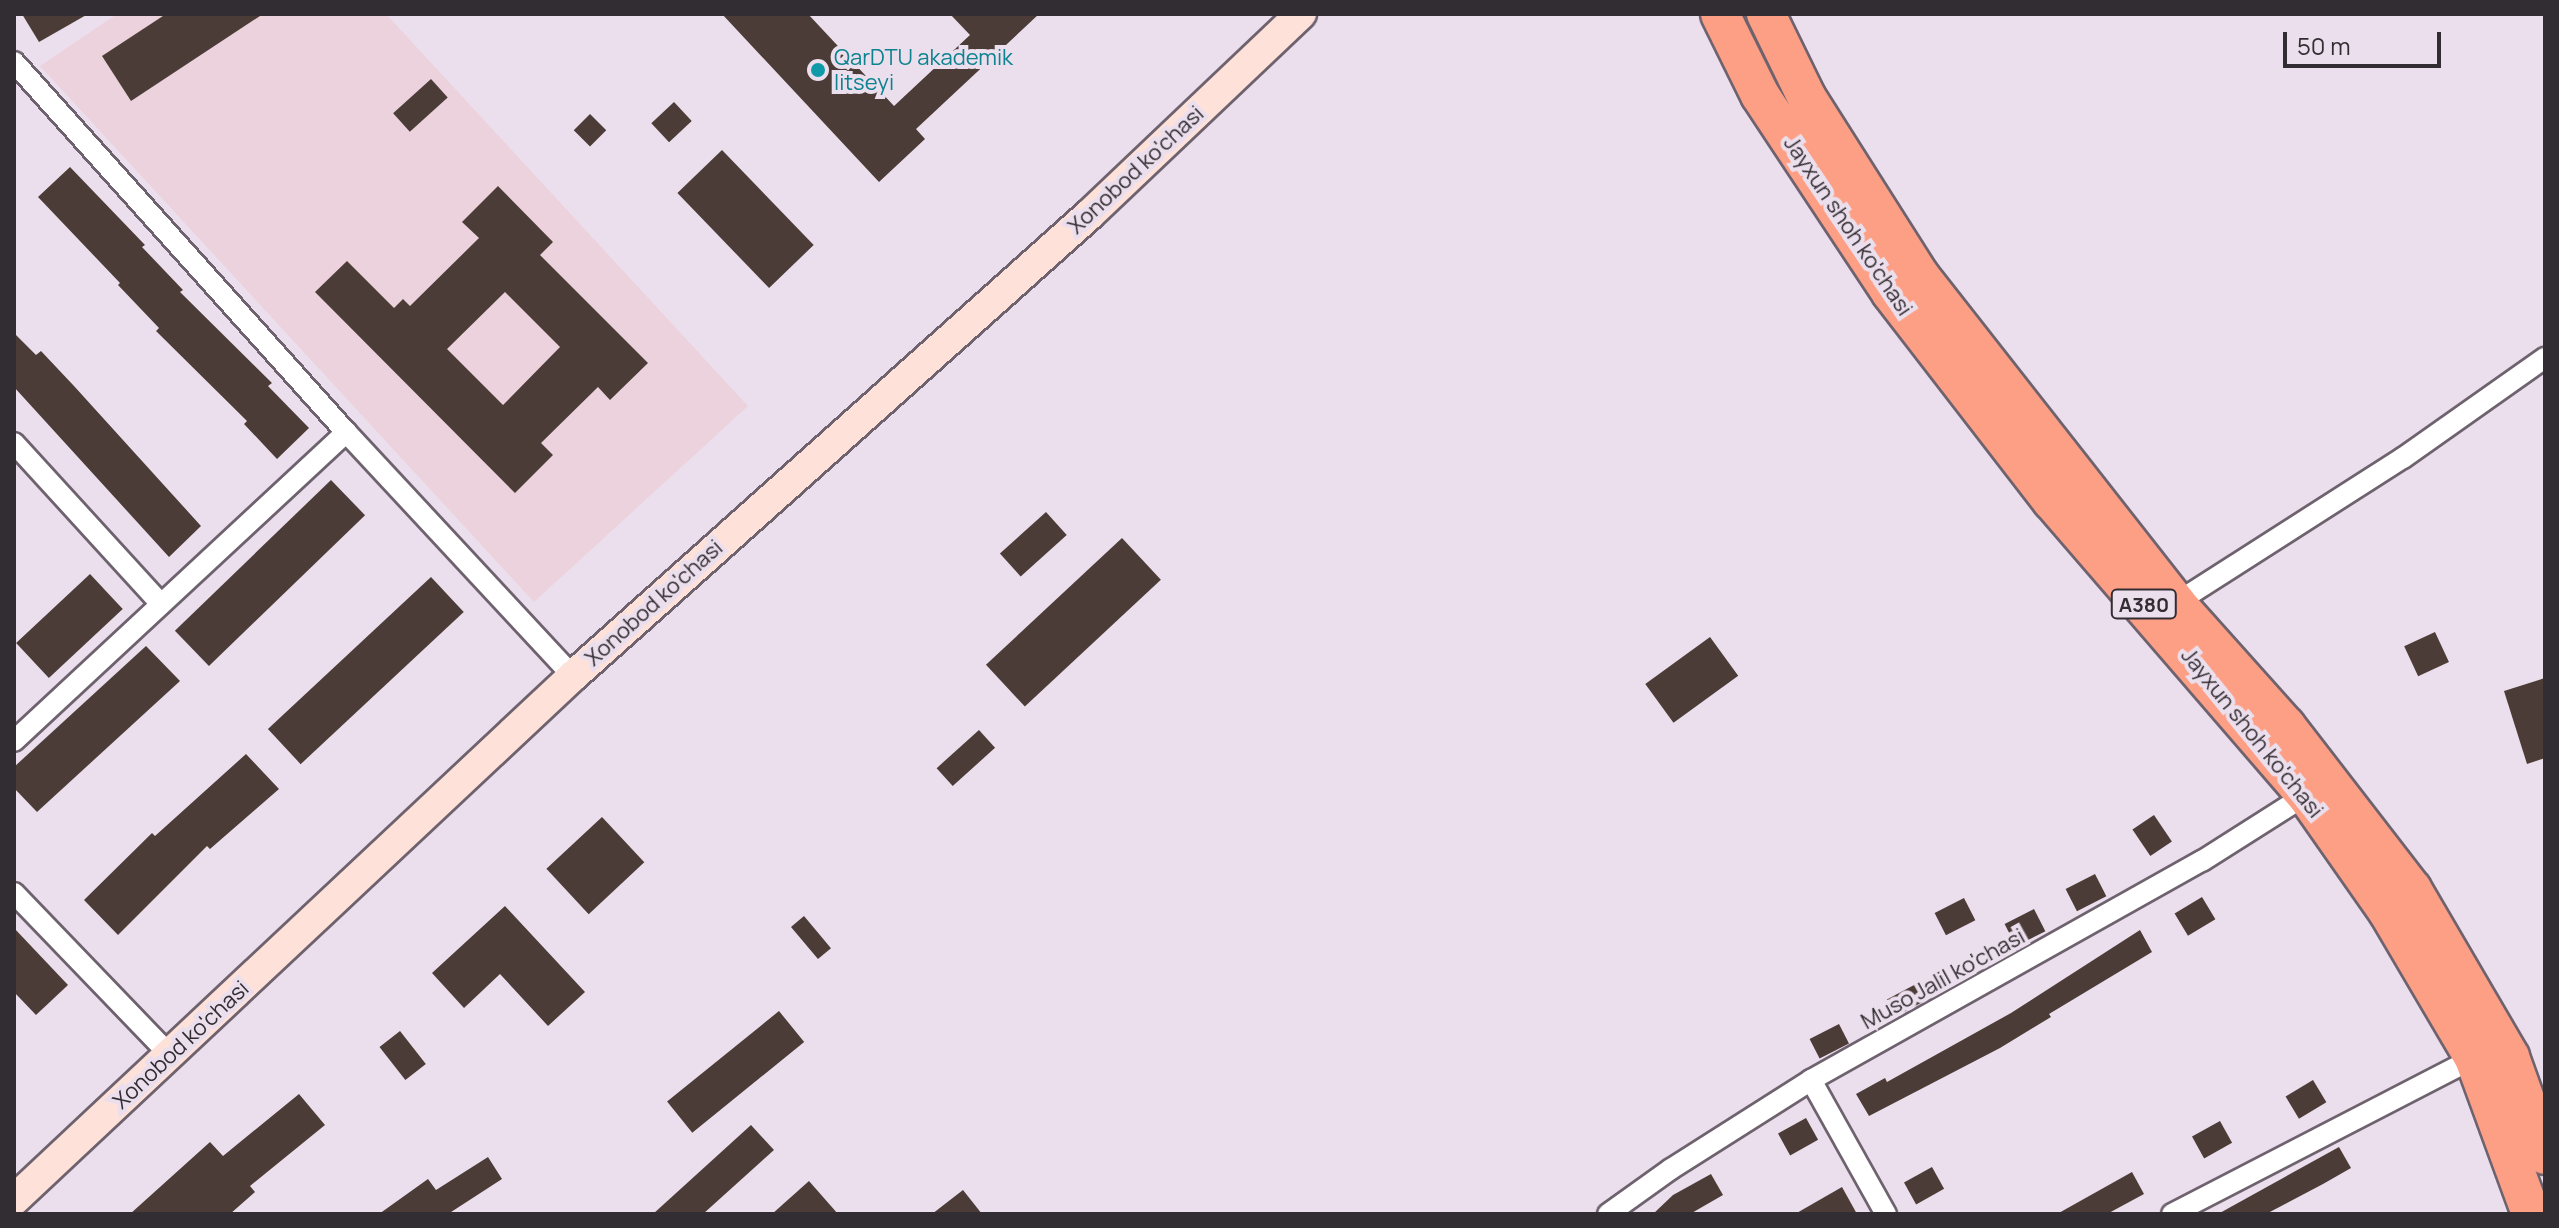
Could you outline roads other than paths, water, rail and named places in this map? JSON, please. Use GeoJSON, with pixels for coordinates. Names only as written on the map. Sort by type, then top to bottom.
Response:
{"type":"FeatureCollection","features":[{"type":"Feature","properties":{"kind":"highway","name":"Jayxun shoh ko'chasi"},"geometry":{"type":"LineString","coordinates":[[1720,14],[1760,95],[1891,293],[2052,501],[2306,795],[2388,912],[2474,1058],[2531,1214]]}},
{"type":"Feature","properties":{"kind":"highway","name":"Jayxun shoh ko'chasi"},"geometry":{"type":"LineString","coordinates":[[1766,14],[1807,98],[1920,276],[2176,603],[2286,726],[2412,889],[2510,1057],[2545,1155]]}},
{"type":"Feature","properties":{"kind":"main road","name":"Xonobod ko'chasi"},"geometry":{"type":"LineString","coordinates":[[14,1200],[573,676],[1090,214],[1301,14]]}},
{"type":"Feature","properties":{"kind":"street"},"geometry":{"type":"LineString","coordinates":[[14,62],[346,432],[573,676]]}},
{"type":"Feature","properties":{"kind":"street"},"geometry":{"type":"LineString","coordinates":[[2176,603],[2403,458],[2545,358]]}},
{"type":"Feature","properties":{"kind":"street"},"geometry":{"type":"LineString","coordinates":[[14,741],[346,432]]}},
{"type":"Feature","properties":{"kind":"street"},"geometry":{"type":"LineString","coordinates":[[14,443],[161,604]]}},
{"type":"Feature","properties":{"kind":"street","name":"Muso Jalil ko'chasi"},"geometry":{"type":"LineString","coordinates":[[1608,1214],[1671,1169],[1811,1080],[2202,861],[2306,795]]}},
{"type":"Feature","properties":{"kind":"street"},"geometry":{"type":"LineString","coordinates":[[14,893],[171,1056]]}},
{"type":"Feature","properties":{"kind":"street"},"geometry":{"type":"LineString","coordinates":[[2172,1214],[2474,1058]]}},
{"type":"Feature","properties":{"kind":"street"},"geometry":{"type":"LineString","coordinates":[[1811,1080],[1886,1214]]}},
{"type":"Feature","properties":{"kind":"place","name":"QarDTU akademik litseyi"},"geometry":{"type":"Point","coordinates":[818,70]}}]}
